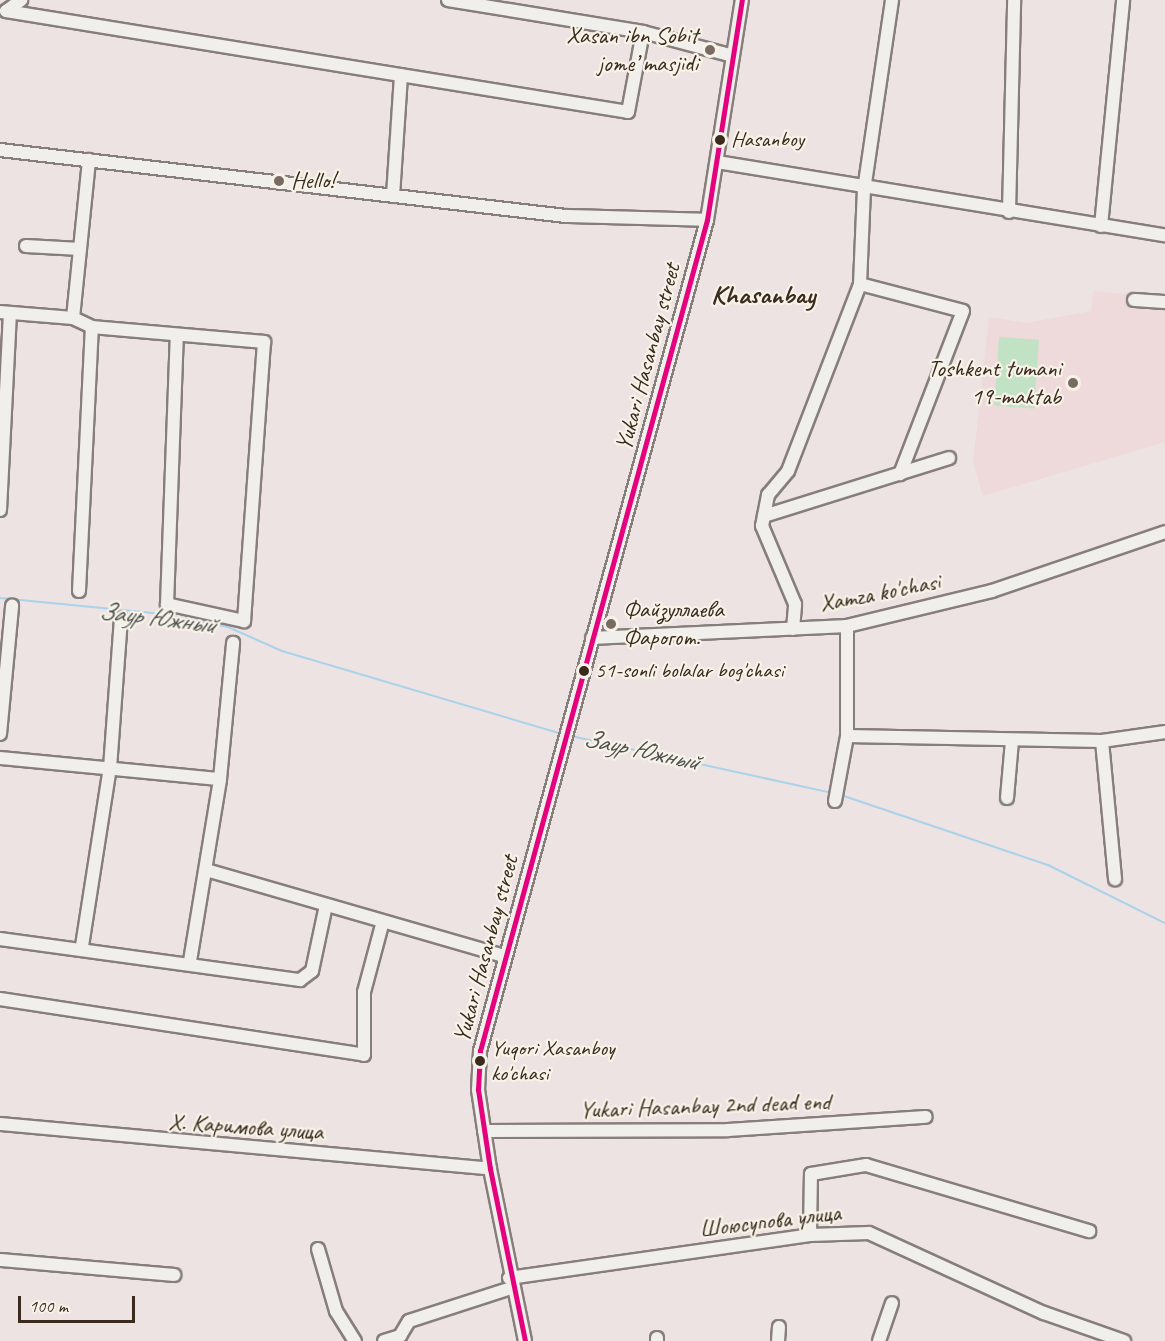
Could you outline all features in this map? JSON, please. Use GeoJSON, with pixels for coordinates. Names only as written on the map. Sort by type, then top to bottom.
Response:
{"type":"FeatureCollection","features":[{"type":"Feature","properties":{"kind":"street"},"geometry":{"type":"LineString","coordinates":[[21,0],[6,11],[628,112],[643,32]]}},
{"type":"Feature","properties":{"kind":"street"},"geometry":{"type":"LineString","coordinates":[[448,0],[643,32],[733,56]]}},
{"type":"Feature","properties":{"kind":"street","name":"Yukari Hasanbay street"},"geometry":{"type":"LineString","coordinates":[[525,1341],[510,1283],[490,1168],[478,1065],[504,956],[707,220],[742,0]]}},
{"type":"Feature","properties":{"kind":"street"},"geometry":{"type":"LineString","coordinates":[[793,629],[795,604],[762,526],[768,495],[788,471],[860,284],[864,190],[892,0]]}},
{"type":"Feature","properties":{"kind":"street"},"geometry":{"type":"LineString","coordinates":[[1009,212],[1014,0]]}},
{"type":"Feature","properties":{"kind":"street"},"geometry":{"type":"LineString","coordinates":[[1101,226],[1123,0]]}},
{"type":"Feature","properties":{"kind":"street"},"geometry":{"type":"LineString","coordinates":[[393,196],[401,75]]}},
{"type":"Feature","properties":{"kind":"street"},"geometry":{"type":"LineString","coordinates":[[0,150],[566,216],[707,220]]}},
{"type":"Feature","properties":{"kind":"street"},"geometry":{"type":"LineString","coordinates":[[73,318],[89,160]]}},
{"type":"Feature","properties":{"kind":"street"},"geometry":{"type":"LineString","coordinates":[[717,162],[864,190],[1165,235]]}},
{"type":"Feature","properties":{"kind":"street"},"geometry":{"type":"LineString","coordinates":[[26,246],[80,249]]}},
{"type":"Feature","properties":{"kind":"street"},"geometry":{"type":"LineString","coordinates":[[860,284],[963,311],[900,474]]}},
{"type":"Feature","properties":{"kind":"street"},"geometry":{"type":"LineString","coordinates":[[1134,300],[1165,302]]}},
{"type":"Feature","properties":{"kind":"street"},"geometry":{"type":"LineString","coordinates":[[0,510],[5,313],[73,318],[92,327],[264,342],[244,621],[166,604],[177,335]]}},
{"type":"Feature","properties":{"kind":"street"},"geometry":{"type":"LineString","coordinates":[[79,591],[92,327]]}},
{"type":"Feature","properties":{"kind":"street"},"geometry":{"type":"LineString","coordinates":[[764,516],[949,458]]}},
{"type":"Feature","properties":{"kind":"street","name":"Xamza ko'chasi"},"geometry":{"type":"LineString","coordinates":[[592,638],[847,626],[992,591],[1165,532]]}},
{"type":"Feature","properties":{"kind":"street"},"geometry":{"type":"LineString","coordinates":[[0,734],[12,606]]}},
{"type":"Feature","properties":{"kind":"street"},"geometry":{"type":"LineString","coordinates":[[82,946],[110,768],[121,618]]}},
{"type":"Feature","properties":{"kind":"street"},"geometry":{"type":"LineString","coordinates":[[835,801],[847,736],[847,626]]}},
{"type":"Feature","properties":{"kind":"street"},"geometry":{"type":"LineString","coordinates":[[190,961],[219,779],[233,643]]}},
{"type":"Feature","properties":{"kind":"street"},"geometry":{"type":"LineString","coordinates":[[847,736],[1102,741],[1165,732]]}},
{"type":"Feature","properties":{"kind":"street"},"geometry":{"type":"LineString","coordinates":[[1007,798],[1012,741]]}},
{"type":"Feature","properties":{"kind":"street"},"geometry":{"type":"LineString","coordinates":[[1102,741],[1115,879]]}},
{"type":"Feature","properties":{"kind":"street"},"geometry":{"type":"LineString","coordinates":[[0,758],[219,779]]}},
{"type":"Feature","properties":{"kind":"street"},"geometry":{"type":"LineString","coordinates":[[206,870],[504,956]]}},
{"type":"Feature","properties":{"kind":"street"},"geometry":{"type":"LineString","coordinates":[[0,939],[82,946],[308,978],[326,905]]}},
{"type":"Feature","properties":{"kind":"street"},"geometry":{"type":"LineString","coordinates":[[0,999],[364,1055],[364,992],[383,921]]}},
{"type":"Feature","properties":{"kind":"street","name":"Yukari Hasanbay 2nd dead end"},"geometry":{"type":"LineString","coordinates":[[484,1131],[728,1130],[926,1117]]}},
{"type":"Feature","properties":{"kind":"street","name":"Х. Каримова улица"},"geometry":{"type":"LineString","coordinates":[[0,1124],[490,1168]]}},
{"type":"Feature","properties":{"kind":"street"},"geometry":{"type":"LineString","coordinates":[[810,1234],[812,1174],[866,1165],[1089,1231]]}},
{"type":"Feature","properties":{"kind":"street","name":"Шоюсупова улица"},"geometry":{"type":"LineString","coordinates":[[384,1341],[400,1336],[409,1321],[510,1283],[810,1234],[878,1235],[935,1267],[1124,1341]]}},
{"type":"Feature","properties":{"kind":"street"},"geometry":{"type":"LineString","coordinates":[[318,1249],[336,1311],[355,1341]]}},
{"type":"Feature","properties":{"kind":"street"},"geometry":{"type":"LineString","coordinates":[[0,1260],[174,1275]]}},
{"type":"Feature","properties":{"kind":"street"},"geometry":{"type":"LineString","coordinates":[[879,1341],[892,1303]]}},
{"type":"Feature","properties":{"kind":"street"},"geometry":{"type":"LineString","coordinates":[[778,1341],[779,1327]]}},
{"type":"Feature","properties":{"kind":"shaded area","name":"Toshkent tumani 19-maktab"},"geometry":{"type":"Polygon","coordinates":[[[1093,291],[1165,298],[1165,442],[983,496],[973,463],[989,317],[1027,323],[1091,311],[1093,291]]]}},
{"type":"Feature","properties":{"kind":"green space"},"geometry":{"type":"Polygon","coordinates":[[[999,337],[1039,340],[1034,409],[994,406],[999,337]]]}},
{"type":"Feature","properties":{"kind":"waterway","name":"Заур Южный"},"geometry":{"type":"LineString","coordinates":[[0,598],[163,614],[228,627],[282,651],[563,734]]}},
{"type":"Feature","properties":{"kind":"waterway","name":"Заур Южный"},"geometry":{"type":"LineString","coordinates":[[571,736],[832,793]]}},
{"type":"Feature","properties":{"kind":"waterway","name":"Заур Южный"},"geometry":{"type":"LineString","coordinates":[[841,795],[1048,865],[1165,923]]}},
{"type":"Feature","properties":{"kind":"transit line"},"geometry":{"type":"LineString","coordinates":[[525,1341],[490,1169],[478,1090],[480,1051],[707,220],[742,0]]}},
{"type":"Feature","properties":{"kind":"place","name":"Xasan ibn Sobit jome’ masjidi"},"geometry":{"type":"Point","coordinates":[710,50]}},
{"type":"Feature","properties":{"kind":"place","name":"Hasanboy"},"geometry":{"type":"Point","coordinates":[720,140]}},
{"type":"Feature","properties":{"kind":"place","name":"Hello!"},"geometry":{"type":"Point","coordinates":[279,181]}},
{"type":"Feature","properties":{"kind":"place","name":"Toshkent tumani 19-maktab"},"geometry":{"type":"Point","coordinates":[1073,383]}},
{"type":"Feature","properties":{"kind":"place","name":"Файзуллаева Фарогот."},"geometry":{"type":"Point","coordinates":[611,624]}},
{"type":"Feature","properties":{"kind":"place","name":"51-sonli bolalar bog'chasi"},"geometry":{"type":"Point","coordinates":[584,671]}},
{"type":"Feature","properties":{"kind":"place","name":"Yuqori Xasanboy ko'chasi"},"geometry":{"type":"Point","coordinates":[480,1061]}},
{"type":"Feature","properties":{"kind":"district","name":"Khasanbay"},"geometry":{"type":"Point","coordinates":[763,295]}}]}
